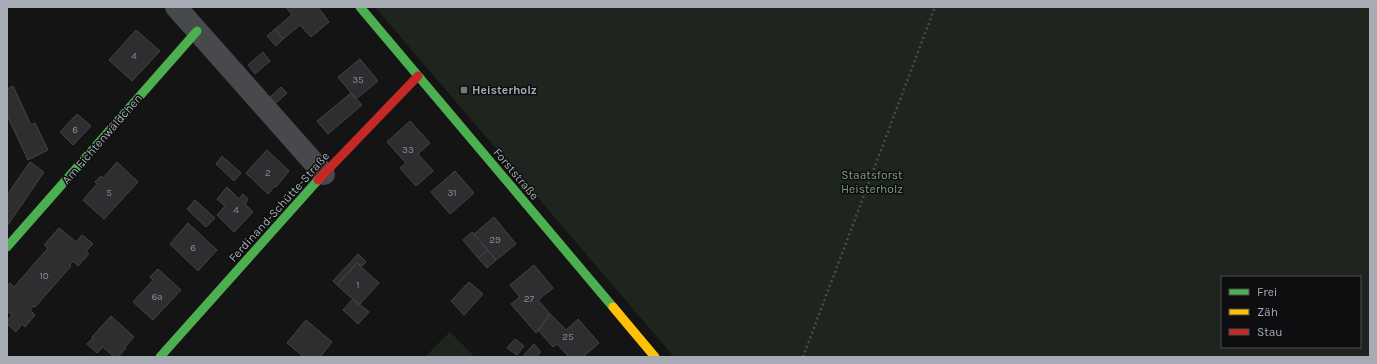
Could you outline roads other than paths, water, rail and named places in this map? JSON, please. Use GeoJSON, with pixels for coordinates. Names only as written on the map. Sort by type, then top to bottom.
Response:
{"type":"FeatureCollection","features":[{"type":"Feature","properties":{"kind":"street"},"geometry":{"type":"LineString","coordinates":[[176,7],[324,174]]}},
{"type":"Feature","properties":{"kind":"street","name":"Forststraße"},"geometry":{"type":"LineString","coordinates":[[360,7],[655,357]]}},
{"type":"Feature","properties":{"kind":"street","name":"Am Fichtenwäldchen"},"geometry":{"type":"LineString","coordinates":[[7,247],[198,31]]}},
{"type":"Feature","properties":{"kind":"street","name":"Ferdinand-Schütte-Straße"},"geometry":{"type":"LineString","coordinates":[[160,357],[324,174],[418,76]]}},
{"type":"Feature","properties":{"kind":"place","name":"Heisterholz"},"geometry":{"type":"Point","coordinates":[464,90]}},
{"type":"Feature","properties":{"kind":"park label","name":"Staatsforst Heisterholz"},"geometry":{"type":"Point","coordinates":[872,182]}}]}
